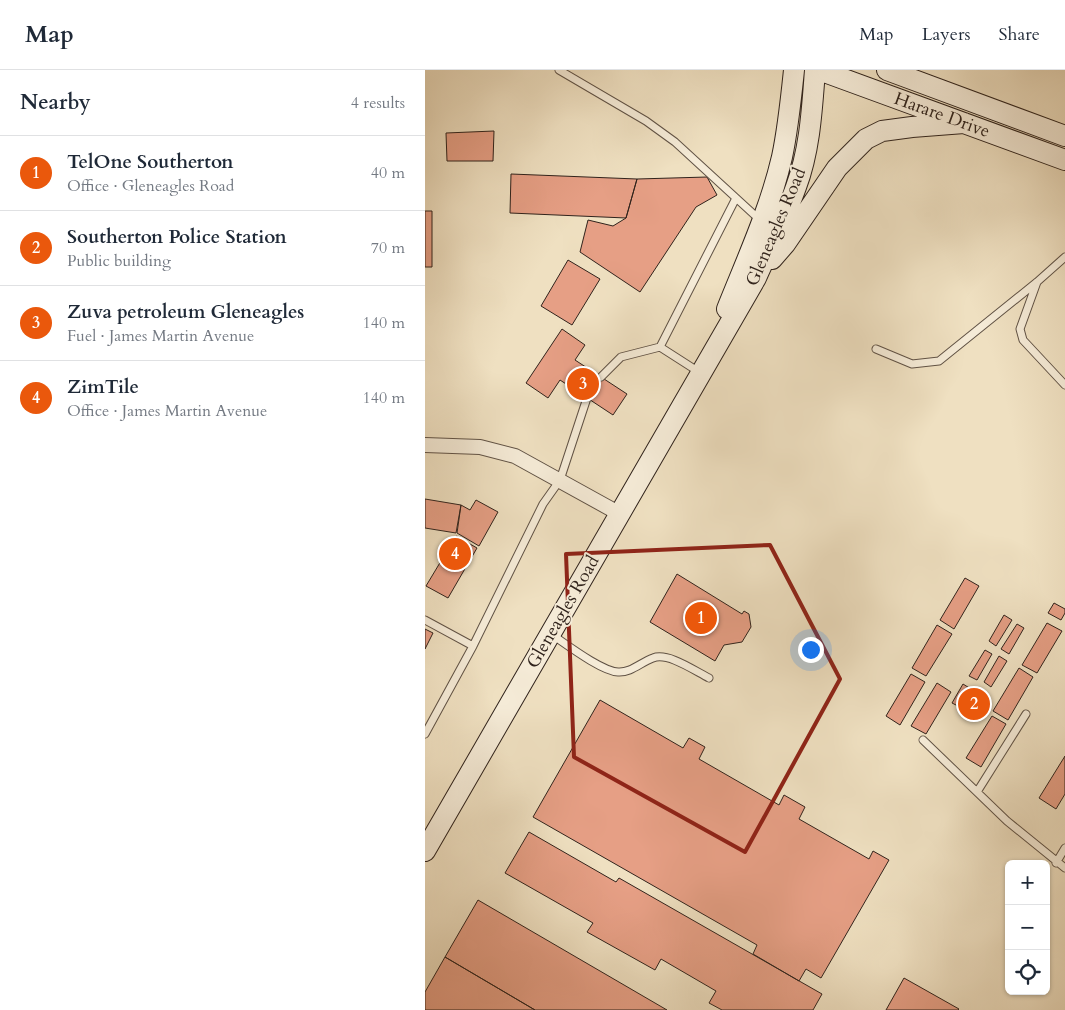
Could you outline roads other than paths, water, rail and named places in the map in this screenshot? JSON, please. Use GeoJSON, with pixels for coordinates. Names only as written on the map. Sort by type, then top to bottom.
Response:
{"type":"FeatureCollection","features":[{"type":"Feature","properties":{"kind":"street","name":"Gleneagles Road"},"geometry":{"type":"LineString","coordinates":[[702,374],[762,221],[782,158],[791,106],[794,70]]}},
{"type":"Feature","properties":{"kind":"street","name":"Gleneagles Road"},"geometry":{"type":"LineString","coordinates":[[425,851],[756,278],[797,186],[805,157],[812,111],[815,70]]}},
{"type":"Feature","properties":{"kind":"street","name":"Harare Drive"},"geometry":{"type":"LineString","coordinates":[[819,70],[1065,160]]}},
{"type":"Feature","properties":{"kind":"street","name":"Harare Drive"},"geometry":{"type":"LineString","coordinates":[[887,70],[1065,136]]}},
{"type":"Feature","properties":{"kind":"street"},"geometry":{"type":"LineString","coordinates":[[905,70],[923,83]]}},
{"type":"Feature","properties":{"kind":"street"},"geometry":{"type":"LineString","coordinates":[[756,278],[785,244],[837,168],[866,140],[882,131],[964,123]]}},
{"type":"Feature","properties":{"kind":"street"},"geometry":{"type":"LineString","coordinates":[[425,445],[480,448],[515,456],[620,514]]}},
{"type":"Feature","properties":{"kind":"lane"},"geometry":{"type":"LineString","coordinates":[[559,70],[647,121],[675,142],[762,221]]}},
{"type":"Feature","properties":{"kind":"lane"},"geometry":{"type":"LineString","coordinates":[[660,347],[736,198]]}},
{"type":"Feature","properties":{"kind":"lane"},"geometry":{"type":"LineString","coordinates":[[876,349],[911,364],[939,361],[1065,257]]}},
{"type":"Feature","properties":{"kind":"lane"},"geometry":{"type":"LineString","coordinates":[[1037,282],[1020,329],[1023,340],[1065,385]]}},
{"type":"Feature","properties":{"kind":"lane"},"geometry":{"type":"LineString","coordinates":[[601,377],[621,357],[660,347],[702,374]]}},
{"type":"Feature","properties":{"kind":"lane"},"geometry":{"type":"LineString","coordinates":[[425,734],[473,646],[543,504],[561,480],[587,398]]}},
{"type":"Feature","properties":{"kind":"lane"},"geometry":{"type":"LineString","coordinates":[[425,620],[473,646]]}},
{"type":"Feature","properties":{"kind":"lane"},"geometry":{"type":"LineString","coordinates":[[551,634],[595,664],[617,672],[634,668],[654,657],[669,657],[709,678]]}},
{"type":"Feature","properties":{"kind":"lane"},"geometry":{"type":"LineString","coordinates":[[977,792],[1026,714]]}},
{"type":"Feature","properties":{"kind":"lane"},"geometry":{"type":"LineString","coordinates":[[923,740],[1020,833],[1065,868]]}},
{"type":"Feature","properties":{"kind":"lane"},"geometry":{"type":"LineString","coordinates":[[1056,862],[1065,848]]}},
{"type":"Feature","properties":{"kind":"place","name":"Zuva petroleum Gleneagles"},"geometry":{"type":"Point","coordinates":[583,384]}},
{"type":"Feature","properties":{"kind":"place","name":"ZimTile"},"geometry":{"type":"Point","coordinates":[455,554]}},
{"type":"Feature","properties":{"kind":"place","name":"TelOne Southerton"},"geometry":{"type":"Point","coordinates":[701,618]}},
{"type":"Feature","properties":{"kind":"place","name":"Southerton Police Station"},"geometry":{"type":"Point","coordinates":[974,704]}}]}
